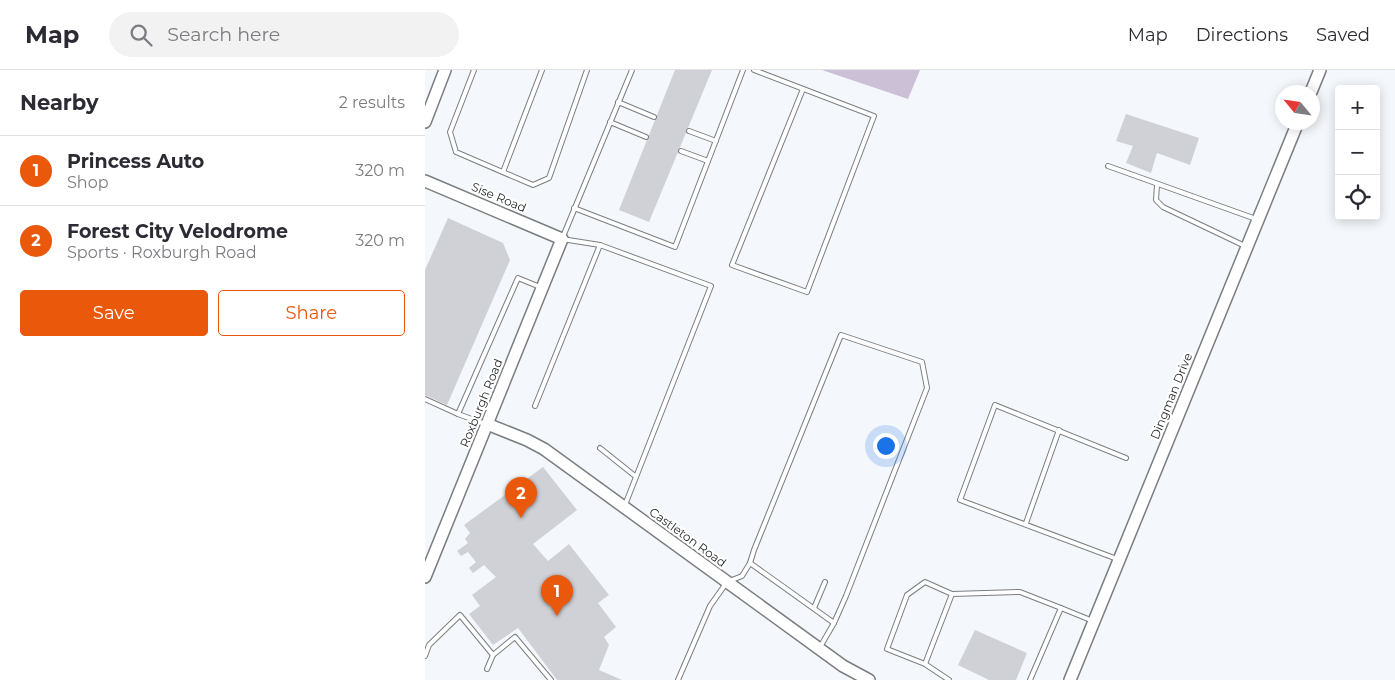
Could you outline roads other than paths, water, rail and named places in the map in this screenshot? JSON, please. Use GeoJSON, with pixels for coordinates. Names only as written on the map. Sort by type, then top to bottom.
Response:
{"type":"FeatureCollection","features":[{"type":"Feature","properties":{"kind":"street"},"geometry":{"type":"LineString","coordinates":[[425,122],[445,70]]}},
{"type":"Feature","properties":{"kind":"street"},"geometry":{"type":"LineString","coordinates":[[1314,85],[1320,70]]}},
{"type":"Feature","properties":{"kind":"street","name":"Dingman Drive"},"geometry":{"type":"LineString","coordinates":[[1069,680],[1295,130]]}},
{"type":"Feature","properties":{"kind":"street","name":"Sise Road"},"geometry":{"type":"LineString","coordinates":[[426,183],[561,239]]}},
{"type":"Feature","properties":{"kind":"street","name":"Roxburgh Road"},"geometry":{"type":"LineString","coordinates":[[425,576],[561,239]]}},
{"type":"Feature","properties":{"kind":"street","name":"Castleton Road"},"geometry":{"type":"LineString","coordinates":[[487,424],[527,440],[544,450],[843,666],[869,680]]}},
{"type":"Feature","properties":{"kind":"lane"},"geometry":{"type":"LineString","coordinates":[[474,70],[450,132],[456,152],[533,185],[549,178],[587,70]]}},
{"type":"Feature","properties":{"kind":"lane"},"geometry":{"type":"LineString","coordinates":[[503,172],[542,70]]}},
{"type":"Feature","properties":{"kind":"lane"},"geometry":{"type":"LineString","coordinates":[[623,508],[711,286],[600,246],[561,239],[632,70]]}},
{"type":"Feature","properties":{"kind":"lane"},"geometry":{"type":"LineString","coordinates":[[574,208],[675,247],[743,70]]}},
{"type":"Feature","properties":{"kind":"lane"},"geometry":{"type":"LineString","coordinates":[[754,70],[874,116],[807,292],[732,265],[803,89]]}},
{"type":"Feature","properties":{"kind":"lane"},"geometry":{"type":"LineString","coordinates":[[618,102],[654,117]]}},
{"type":"Feature","properties":{"kind":"lane"},"geometry":{"type":"LineString","coordinates":[[610,122],[646,137]]}},
{"type":"Feature","properties":{"kind":"lane"},"geometry":{"type":"LineString","coordinates":[[689,131],[716,141]]}},
{"type":"Feature","properties":{"kind":"lane"},"geometry":{"type":"LineString","coordinates":[[681,151],[708,161]]}},
{"type":"Feature","properties":{"kind":"lane"},"geometry":{"type":"LineString","coordinates":[[1107,166],[1258,220]]}},
{"type":"Feature","properties":{"kind":"lane"},"geometry":{"type":"LineString","coordinates":[[1157,184],[1156,200],[1163,207],[1247,247]]}},
{"type":"Feature","properties":{"kind":"lane"},"geometry":{"type":"LineString","coordinates":[[535,406],[600,246]]}},
{"type":"Feature","properties":{"kind":"lane"},"geometry":{"type":"LineString","coordinates":[[458,414],[518,278],[542,288]]}},
{"type":"Feature","properties":{"kind":"lane"},"geometry":{"type":"LineString","coordinates":[[678,680],[710,606],[727,582],[742,576],[751,563],[754,550],[841,335],[922,362],[927,388],[835,623],[819,649]]}},
{"type":"Feature","properties":{"kind":"lane"},"geometry":{"type":"LineString","coordinates":[[425,399],[458,414],[487,424]]}},
{"type":"Feature","properties":{"kind":"lane"},"geometry":{"type":"LineString","coordinates":[[1119,559],[961,500],[995,405],[1126,458]]}},
{"type":"Feature","properties":{"kind":"lane"},"geometry":{"type":"LineString","coordinates":[[1027,524],[1059,430]]}},
{"type":"Feature","properties":{"kind":"lane"},"geometry":{"type":"LineString","coordinates":[[600,448],[635,476]]}},
{"type":"Feature","properties":{"kind":"lane"},"geometry":{"type":"LineString","coordinates":[[751,563],[835,623]]}},
{"type":"Feature","properties":{"kind":"lane"},"geometry":{"type":"LineString","coordinates":[[814,608],[825,582]]}},
{"type":"Feature","properties":{"kind":"lane"},"geometry":{"type":"LineString","coordinates":[[949,680],[942,679],[925,664],[887,649],[907,595],[925,582],[952,594],[1020,592],[1094,621]]}},
{"type":"Feature","properties":{"kind":"lane"},"geometry":{"type":"LineString","coordinates":[[925,664],[952,594]]}},
{"type":"Feature","properties":{"kind":"lane"},"geometry":{"type":"LineString","coordinates":[[1030,680],[1061,608]]}},
{"type":"Feature","properties":{"kind":"lane"},"geometry":{"type":"LineString","coordinates":[[425,656],[429,645],[461,615],[493,655]]}},
{"type":"Feature","properties":{"kind":"lane"},"geometry":{"type":"LineString","coordinates":[[487,669],[493,655],[515,637],[551,680]]}},
{"type":"Feature","properties":{"kind":"place","name":"Forest City Velodrome"},"geometry":{"type":"Point","coordinates":[521,518]}},
{"type":"Feature","properties":{"kind":"place","name":"Princess Auto"},"geometry":{"type":"Point","coordinates":[557,616]}}]}
